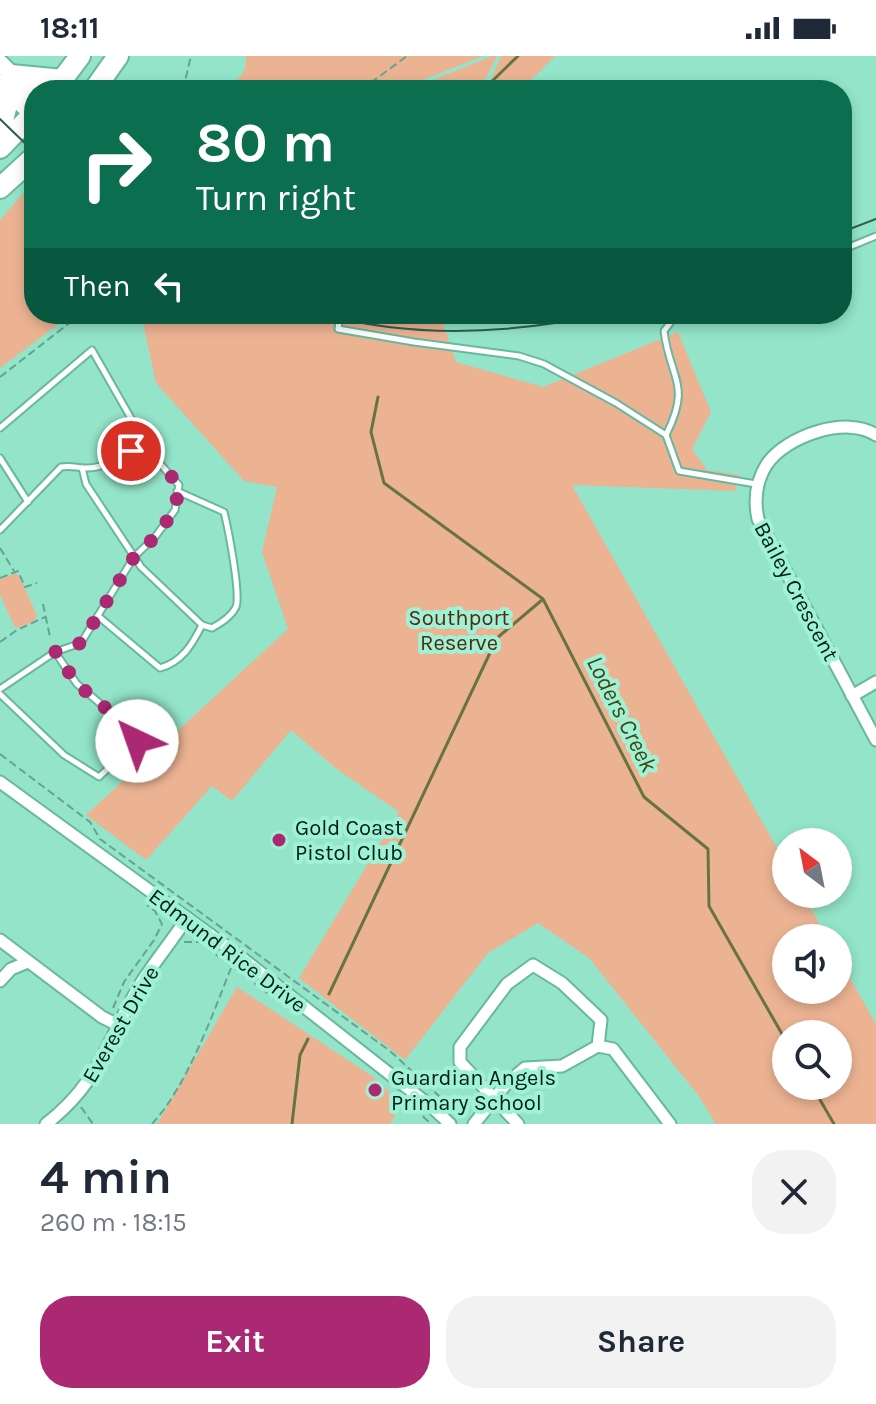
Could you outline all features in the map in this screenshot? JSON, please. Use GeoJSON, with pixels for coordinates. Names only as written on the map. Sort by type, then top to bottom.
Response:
{"type":"FeatureCollection","features":[{"type":"Feature","properties":{"kind":"highway"},"geometry":{"type":"LineString","coordinates":[[62,80],[80,56]]}},
{"type":"Feature","properties":{"kind":"highway"},"geometry":{"type":"LineString","coordinates":[[101,80],[118,56]]}},
{"type":"Feature","properties":{"kind":"highway"},"geometry":{"type":"LineString","coordinates":[[2,146],[5,79]]}},
{"type":"Feature","properties":{"kind":"highway"},"geometry":{"type":"LineString","coordinates":[[2,146],[24,125]]}},
{"type":"Feature","properties":{"kind":"highway"},"geometry":{"type":"LineString","coordinates":[[0,188],[24,166]]}},
{"type":"Feature","properties":{"kind":"street"},"geometry":{"type":"LineString","coordinates":[[5,79],[24,91]]}},
{"type":"Feature","properties":{"kind":"street"},"geometry":{"type":"LineString","coordinates":[[5,79],[24,103]]}},
{"type":"Feature","properties":{"kind":"street"},"geometry":{"type":"LineString","coordinates":[[757,485],[775,455],[797,441],[831,427],[858,426],[876,435]]}},
{"type":"Feature","properties":{"kind":"street","name":"Bailey Crescent"},"geometry":{"type":"LineString","coordinates":[[757,485],[755,507],[758,519],[876,740]]}},
{"type":"Feature","properties":{"kind":"street"},"geometry":{"type":"LineString","coordinates":[[852,696],[876,682]]}},
{"type":"Feature","properties":{"kind":"street","name":"Edmund Rice Drive"},"geometry":{"type":"LineString","coordinates":[[0,782],[187,918],[450,1124]]}},
{"type":"Feature","properties":{"kind":"street","name":"Everest Drive"},"geometry":{"type":"LineString","coordinates":[[46,1124],[76,1099],[105,1055],[143,981],[187,918]]}},
{"type":"Feature","properties":{"kind":"street"},"geometry":{"type":"LineString","coordinates":[[0,940],[107,1020],[120,1026]]}},
{"type":"Feature","properties":{"kind":"street"},"geometry":{"type":"LineString","coordinates":[[2,975],[28,962]]}},
{"type":"Feature","properties":{"kind":"street"},"geometry":{"type":"LineString","coordinates":[[518,1124],[460,1062],[460,1047],[507,984],[533,965],[562,983],[601,1020],[598,1046]]}},
{"type":"Feature","properties":{"kind":"street"},"geometry":{"type":"LineString","coordinates":[[472,1124],[506,1084],[525,1068],[562,1066],[598,1046],[613,1049],[670,1124]]}},
{"type":"Feature","properties":{"kind":"lane"},"geometry":{"type":"LineString","coordinates":[[852,246],[876,236]]}},
{"type":"Feature","properties":{"kind":"lane"},"geometry":{"type":"LineString","coordinates":[[339,324],[338,329],[519,356],[544,364],[616,403],[666,435],[679,471],[757,485]]}},
{"type":"Feature","properties":{"kind":"lane"},"geometry":{"type":"LineString","coordinates":[[666,435],[676,415],[680,387],[666,348],[664,331],[669,324]]}},
{"type":"Feature","properties":{"kind":"lane"},"geometry":{"type":"LineString","coordinates":[[0,428],[92,350],[132,420],[143,454]]}},
{"type":"Feature","properties":{"kind":"lane"},"geometry":{"type":"LineString","coordinates":[[0,530],[61,467],[72,464],[82,468],[100,468],[131,451],[154,457],[179,485],[175,510],[155,537],[134,557],[81,643],[55,652],[0,691],[64,755],[99,777],[137,741],[135,733],[77,684],[55,652]]}},
{"type":"Feature","properties":{"kind":"lane"},"geometry":{"type":"LineString","coordinates":[[0,458],[28,502]]}},
{"type":"Feature","properties":{"kind":"lane"},"geometry":{"type":"LineString","coordinates":[[82,468],[86,484],[134,557],[202,625],[212,628],[223,622],[236,607],[238,588],[232,566],[231,536],[224,512],[177,491]]}},
{"type":"Feature","properties":{"kind":"lane"},"geometry":{"type":"LineString","coordinates":[[98,616],[160,668],[174,664],[194,641],[202,625]]}},
{"type":"Feature","properties":{"kind":"path"},"geometry":{"type":"LineString","coordinates":[[185,80],[191,56]]}},
{"type":"Feature","properties":{"kind":"path"},"geometry":{"type":"LineString","coordinates":[[375,80],[407,56]]}},
{"type":"Feature","properties":{"kind":"path"},"geometry":{"type":"LineString","coordinates":[[0,377],[68,324]]}},
{"type":"Feature","properties":{"kind":"path"},"geometry":{"type":"LineString","coordinates":[[0,548],[15,572],[18,571],[25,587],[37,583]]}},
{"type":"Feature","properties":{"kind":"path"},"geometry":{"type":"LineString","coordinates":[[0,578],[15,572]]}},
{"type":"Feature","properties":{"kind":"path"},"geometry":{"type":"LineString","coordinates":[[43,604],[50,637]]}},
{"type":"Feature","properties":{"kind":"path"},"geometry":{"type":"LineString","coordinates":[[0,642],[45,617]]}},
{"type":"Feature","properties":{"kind":"path"},"geometry":{"type":"LineString","coordinates":[[0,754],[90,822],[100,839],[390,1051],[472,1124]]}},
{"type":"Feature","properties":{"kind":"path"},"geometry":{"type":"LineString","coordinates":[[107,1020],[124,982],[162,924],[155,911],[147,905]]}},
{"type":"Feature","properties":{"kind":"path"},"geometry":{"type":"LineString","coordinates":[[180,946],[188,941],[199,942],[279,1002]]}},
{"type":"Feature","properties":{"kind":"path"},"geometry":{"type":"LineString","coordinates":[[152,1124],[181,1079],[210,1022],[232,967]]}},
{"type":"Feature","properties":{"kind":"path"},"geometry":{"type":"LineString","coordinates":[[76,1099],[93,1124]]}},
{"type":"Feature","properties":{"kind":"path"},"geometry":{"type":"LineString","coordinates":[[407,1101],[431,1124]]}},
{"type":"Feature","properties":{"kind":"green space"},"geometry":{"type":"Polygon","coordinates":[[[246,56],[483,56],[423,80],[235,80],[246,65],[246,56]]]}},
{"type":"Feature","properties":{"kind":"green space"},"geometry":{"type":"Polygon","coordinates":[[[492,56],[497,56],[485,80],[433,80],[492,56]]]}},
{"type":"Feature","properties":{"kind":"green space"},"geometry":{"type":"Polygon","coordinates":[[[501,56],[555,56],[530,80],[490,80],[501,56]]]}},
{"type":"Feature","properties":{"kind":"green space"},"geometry":{"type":"Polygon","coordinates":[[[24,192],[24,324],[59,324],[0,368],[0,220],[24,192]]]}},
{"type":"Feature","properties":{"kind":"green space","name":"Southport Reserve"},"geometry":{"type":"Polygon","coordinates":[[[143,324],[443,324],[456,362],[543,387],[678,332],[711,412],[692,449],[707,470],[740,475],[735,491],[572,485],[772,839],[772,908],[811,908],[819,924],[772,924],[772,1004],[852,1004],[852,982],[876,1024],[876,1124],[716,1124],[698,1095],[589,958],[538,923],[488,953],[405,1060],[299,978],[399,812],[338,770],[291,730],[232,801],[212,786],[146,860],[86,815],[288,629],[262,552],[277,487],[244,481],[156,383],[143,324]]]}},
{"type":"Feature","properties":{"kind":"green space"},"geometry":{"type":"Polygon","coordinates":[[[19,575],[37,616],[34,621],[18,628],[14,626],[0,594],[0,579],[19,575]]]}},
{"type":"Feature","properties":{"kind":"green space"},"geometry":{"type":"Polygon","coordinates":[[[237,987],[372,1076],[402,1103],[390,1124],[157,1124],[237,987]]]}},
{"type":"Feature","properties":{"kind":"waterway","name":"Loders Creek"},"geometry":{"type":"LineString","coordinates":[[493,80],[518,56]]}},
{"type":"Feature","properties":{"kind":"waterway","name":"Loders Creek"},"geometry":{"type":"LineString","coordinates":[[378,397],[371,432],[384,483],[543,599],[644,797],[708,849],[709,906],[774,1020]]}},
{"type":"Feature","properties":{"kind":"waterway","name":"Loders Creek"},"geometry":{"type":"LineString","coordinates":[[329,994],[497,638],[542,600]]}},
{"type":"Feature","properties":{"kind":"waterway","name":"Loders Creek"},"geometry":{"type":"LineString","coordinates":[[292,1124],[300,1055],[308,1039]]}},
{"type":"Feature","properties":{"kind":"waterway","name":"Loders Creek"},"geometry":{"type":"LineString","coordinates":[[820,1100],[834,1124]]}},
{"type":"Feature","properties":{"kind":"tram line"},"geometry":{"type":"LineString","coordinates":[[0,119],[24,142]]}},
{"type":"Feature","properties":{"kind":"tram line"},"geometry":{"type":"LineString","coordinates":[[852,228],[876,219]]}},
{"type":"Feature","properties":{"kind":"tram line"},"geometry":{"type":"LineString","coordinates":[[371,324],[463,331],[548,324]]}},
{"type":"Feature","properties":{"kind":"place","name":"Gold Coast Pistol Club"},"geometry":{"type":"Point","coordinates":[279,840]}},
{"type":"Feature","properties":{"kind":"place","name":"Guardian Angels Primary School"},"geometry":{"type":"Point","coordinates":[375,1090]}},
{"type":"Feature","properties":{"kind":"route"},"geometry":{"type":"LineString","coordinates":[[131,451],[154,457],[179,485],[175,510],[155,537],[134,557],[81,643],[55,652],[77,684],[135,733],[137,741]]}}]}
